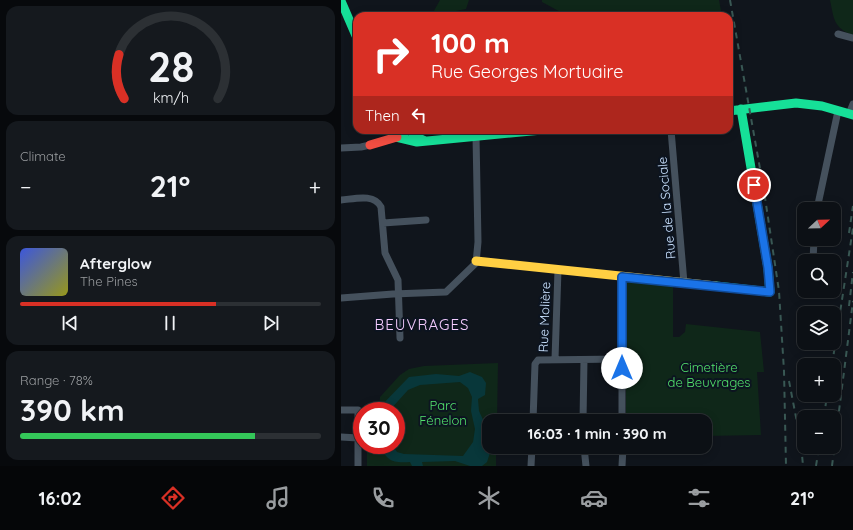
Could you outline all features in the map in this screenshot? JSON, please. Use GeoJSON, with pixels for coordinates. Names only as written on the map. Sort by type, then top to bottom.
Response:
{"type":"FeatureCollection","features":[{"type":"Feature","properties":{"kind":"street"},"geometry":{"type":"LineString","coordinates":[[342,0],[353,22]]}},
{"type":"Feature","properties":{"kind":"street"},"geometry":{"type":"LineString","coordinates":[[342,0],[353,28]]}},
{"type":"Feature","properties":{"kind":"street"},"geometry":{"type":"LineString","coordinates":[[837,34],[853,38]]}},
{"type":"Feature","properties":{"kind":"street"},"geometry":{"type":"LineString","coordinates":[[733,110],[796,103],[822,106],[851,114],[853,104]]}},
{"type":"Feature","properties":{"kind":"street"},"geometry":{"type":"LineString","coordinates":[[477,261],[770,292],[768,268],[741,109]]}},
{"type":"Feature","properties":{"kind":"street"},"geometry":{"type":"LineString","coordinates":[[818,202],[838,110]]}},
{"type":"Feature","properties":{"kind":"street"},"geometry":{"type":"LineString","coordinates":[[370,145],[384,134]]}},
{"type":"Feature","properties":{"kind":"street"},"geometry":{"type":"LineString","coordinates":[[392,134],[415,142],[498,134]]}},
{"type":"Feature","properties":{"kind":"street"},"geometry":{"type":"LineString","coordinates":[[341,148],[361,147],[405,136],[406,134]]}},
{"type":"Feature","properties":{"kind":"street"},"geometry":{"type":"LineString","coordinates":[[413,134],[425,141]]}},
{"type":"Feature","properties":{"kind":"street","name":"Rue de la Sociale"},"geometry":{"type":"LineString","coordinates":[[671,134],[684,283]]}},
{"type":"Feature","properties":{"kind":"street"},"geometry":{"type":"LineString","coordinates":[[341,298],[399,293],[448,291],[477,261],[476,136]]}},
{"type":"Feature","properties":{"kind":"street"},"geometry":{"type":"LineString","coordinates":[[341,200],[375,199],[381,207],[385,253],[398,278],[400,338]]}},
{"type":"Feature","properties":{"kind":"street"},"geometry":{"type":"LineString","coordinates":[[383,223],[426,220]]}},
{"type":"Feature","properties":{"kind":"street","name":"Rue Molière"},"geometry":{"type":"LineString","coordinates":[[558,270],[555,359],[622,359]]}},
{"type":"Feature","properties":{"kind":"street"},"geometry":{"type":"LineString","coordinates":[[622,277],[622,414]]}},
{"type":"Feature","properties":{"kind":"street"},"geometry":{"type":"LineString","coordinates":[[533,414],[536,362],[540,359],[555,359]]}},
{"type":"Feature","properties":{"kind":"street"},"geometry":{"type":"LineString","coordinates":[[583,414],[584,360]]}},
{"type":"Feature","properties":{"kind":"street"},"geometry":{"type":"LineString","coordinates":[[341,410],[353,410]]}},
{"type":"Feature","properties":{"kind":"street"},"geometry":{"type":"LineString","coordinates":[[341,437],[353,438]]}},
{"type":"Feature","properties":{"kind":"street"},"geometry":{"type":"LineString","coordinates":[[358,454],[358,465]]}},
{"type":"Feature","properties":{"kind":"street"},"geometry":{"type":"LineString","coordinates":[[531,466],[532,454]]}},
{"type":"Feature","properties":{"kind":"street"},"geometry":{"type":"LineString","coordinates":[[585,454],[586,466]]}},
{"type":"Feature","properties":{"kind":"street"},"geometry":{"type":"LineString","coordinates":[[622,466],[623,454]]}},
{"type":"Feature","properties":{"kind":"green space"},"geometry":{"type":"Polygon","coordinates":[[[440,0],[469,0],[466,9],[451,12],[433,12],[440,0]]]}},
{"type":"Feature","properties":{"kind":"green space"},"geometry":{"type":"Polygon","coordinates":[[[542,0],[719,0],[721,12],[561,12],[542,2],[542,0]]]}},
{"type":"Feature","properties":{"kind":"green space"},"geometry":{"type":"Polygon","coordinates":[[[830,0],[853,0],[853,35],[846,32],[835,22],[830,0]]]}},
{"type":"Feature","properties":{"kind":"green space","name":"Cimetière de Beuvrages"},"geometry":{"type":"Polygon","coordinates":[[[626,282],[673,286],[673,337],[679,337],[685,332],[686,324],[760,332],[764,372],[757,372],[761,435],[712,436],[712,414],[626,414],[626,282]]]}},
{"type":"Feature","properties":{"kind":"green space","name":"Parc Fénelon"},"geometry":{"type":"Polygon","coordinates":[[[498,363],[497,414],[482,414],[482,454],[496,454],[496,466],[367,466],[367,454],[405,454],[405,402],[380,402],[380,397],[400,375],[409,369],[424,366],[498,363]]]}},
{"type":"Feature","properties":{"kind":"shaded area"},"geometry":{"type":"Polygon","coordinates":[[[470,372],[482,377],[486,383],[485,395],[478,399],[479,411],[482,418],[482,454],[490,454],[487,462],[482,466],[470,466],[455,461],[422,462],[423,466],[412,466],[410,462],[398,462],[388,458],[384,454],[463,456],[473,442],[475,429],[471,411],[472,397],[468,388],[460,382],[420,385],[408,390],[397,402],[385,402],[409,377],[436,374],[459,376],[470,372]]]}},
{"type":"Feature","properties":{"kind":"railway"},"geometry":{"type":"LineString","coordinates":[[730,0],[732,12]]}},
{"type":"Feature","properties":{"kind":"railway"},"geometry":{"type":"LineString","coordinates":[[733,17],[764,191],[779,291],[784,371],[786,466]]}},
{"type":"Feature","properties":{"kind":"railway"},"geometry":{"type":"LineString","coordinates":[[849,233],[853,206]]}},
{"type":"Feature","properties":{"kind":"railway"},"geometry":{"type":"LineString","coordinates":[[833,358],[853,228]]}},
{"type":"Feature","properties":{"kind":"railway"},"geometry":{"type":"LineString","coordinates":[[849,306],[853,272]]}},
{"type":"Feature","properties":{"kind":"railway"},"geometry":{"type":"LineString","coordinates":[[832,466],[853,301]]}},
{"type":"Feature","properties":{"kind":"railway"},"geometry":{"type":"LineString","coordinates":[[789,381],[801,443],[803,466]]}},
{"type":"Feature","properties":{"kind":"railway"},"geometry":{"type":"LineString","coordinates":[[825,410],[826,402]]}},
{"type":"Feature","properties":{"kind":"railway"},"geometry":{"type":"LineString","coordinates":[[816,466],[818,454]]}},
{"type":"Feature","properties":{"kind":"traffic: fast"},"geometry":{"type":"LineString","coordinates":[[341,1],[353,29]]}},
{"type":"Feature","properties":{"kind":"traffic: fast"},"geometry":{"type":"LineString","coordinates":[[733,111],[796,103],[822,106],[853,115]]}},
{"type":"Feature","properties":{"kind":"traffic: fast"},"geometry":{"type":"LineString","coordinates":[[716,286],[770,292],[768,268],[741,109]]}},
{"type":"Feature","properties":{"kind":"traffic: fast"},"geometry":{"type":"LineString","coordinates":[[393,134],[396,137],[417,142],[500,134]]}},
{"type":"Feature","properties":{"kind":"traffic: fast"},"geometry":{"type":"LineString","coordinates":[[414,134],[425,141]]}},
{"type":"Feature","properties":{"kind":"traffic: slow"},"geometry":{"type":"LineString","coordinates":[[476,261],[716,286]]}},
{"type":"Feature","properties":{"kind":"traffic: jam"},"geometry":{"type":"LineString","coordinates":[[370,145],[397,137]]}},
{"type":"Feature","properties":{"kind":"district","name":"BEUVRAGES"},"geometry":{"type":"Point","coordinates":[422,324]}},
{"type":"Feature","properties":{"kind":"route"},"geometry":{"type":"LineString","coordinates":[[622,368],[622,277],[770,292],[768,268],[754,185]]}}]}
